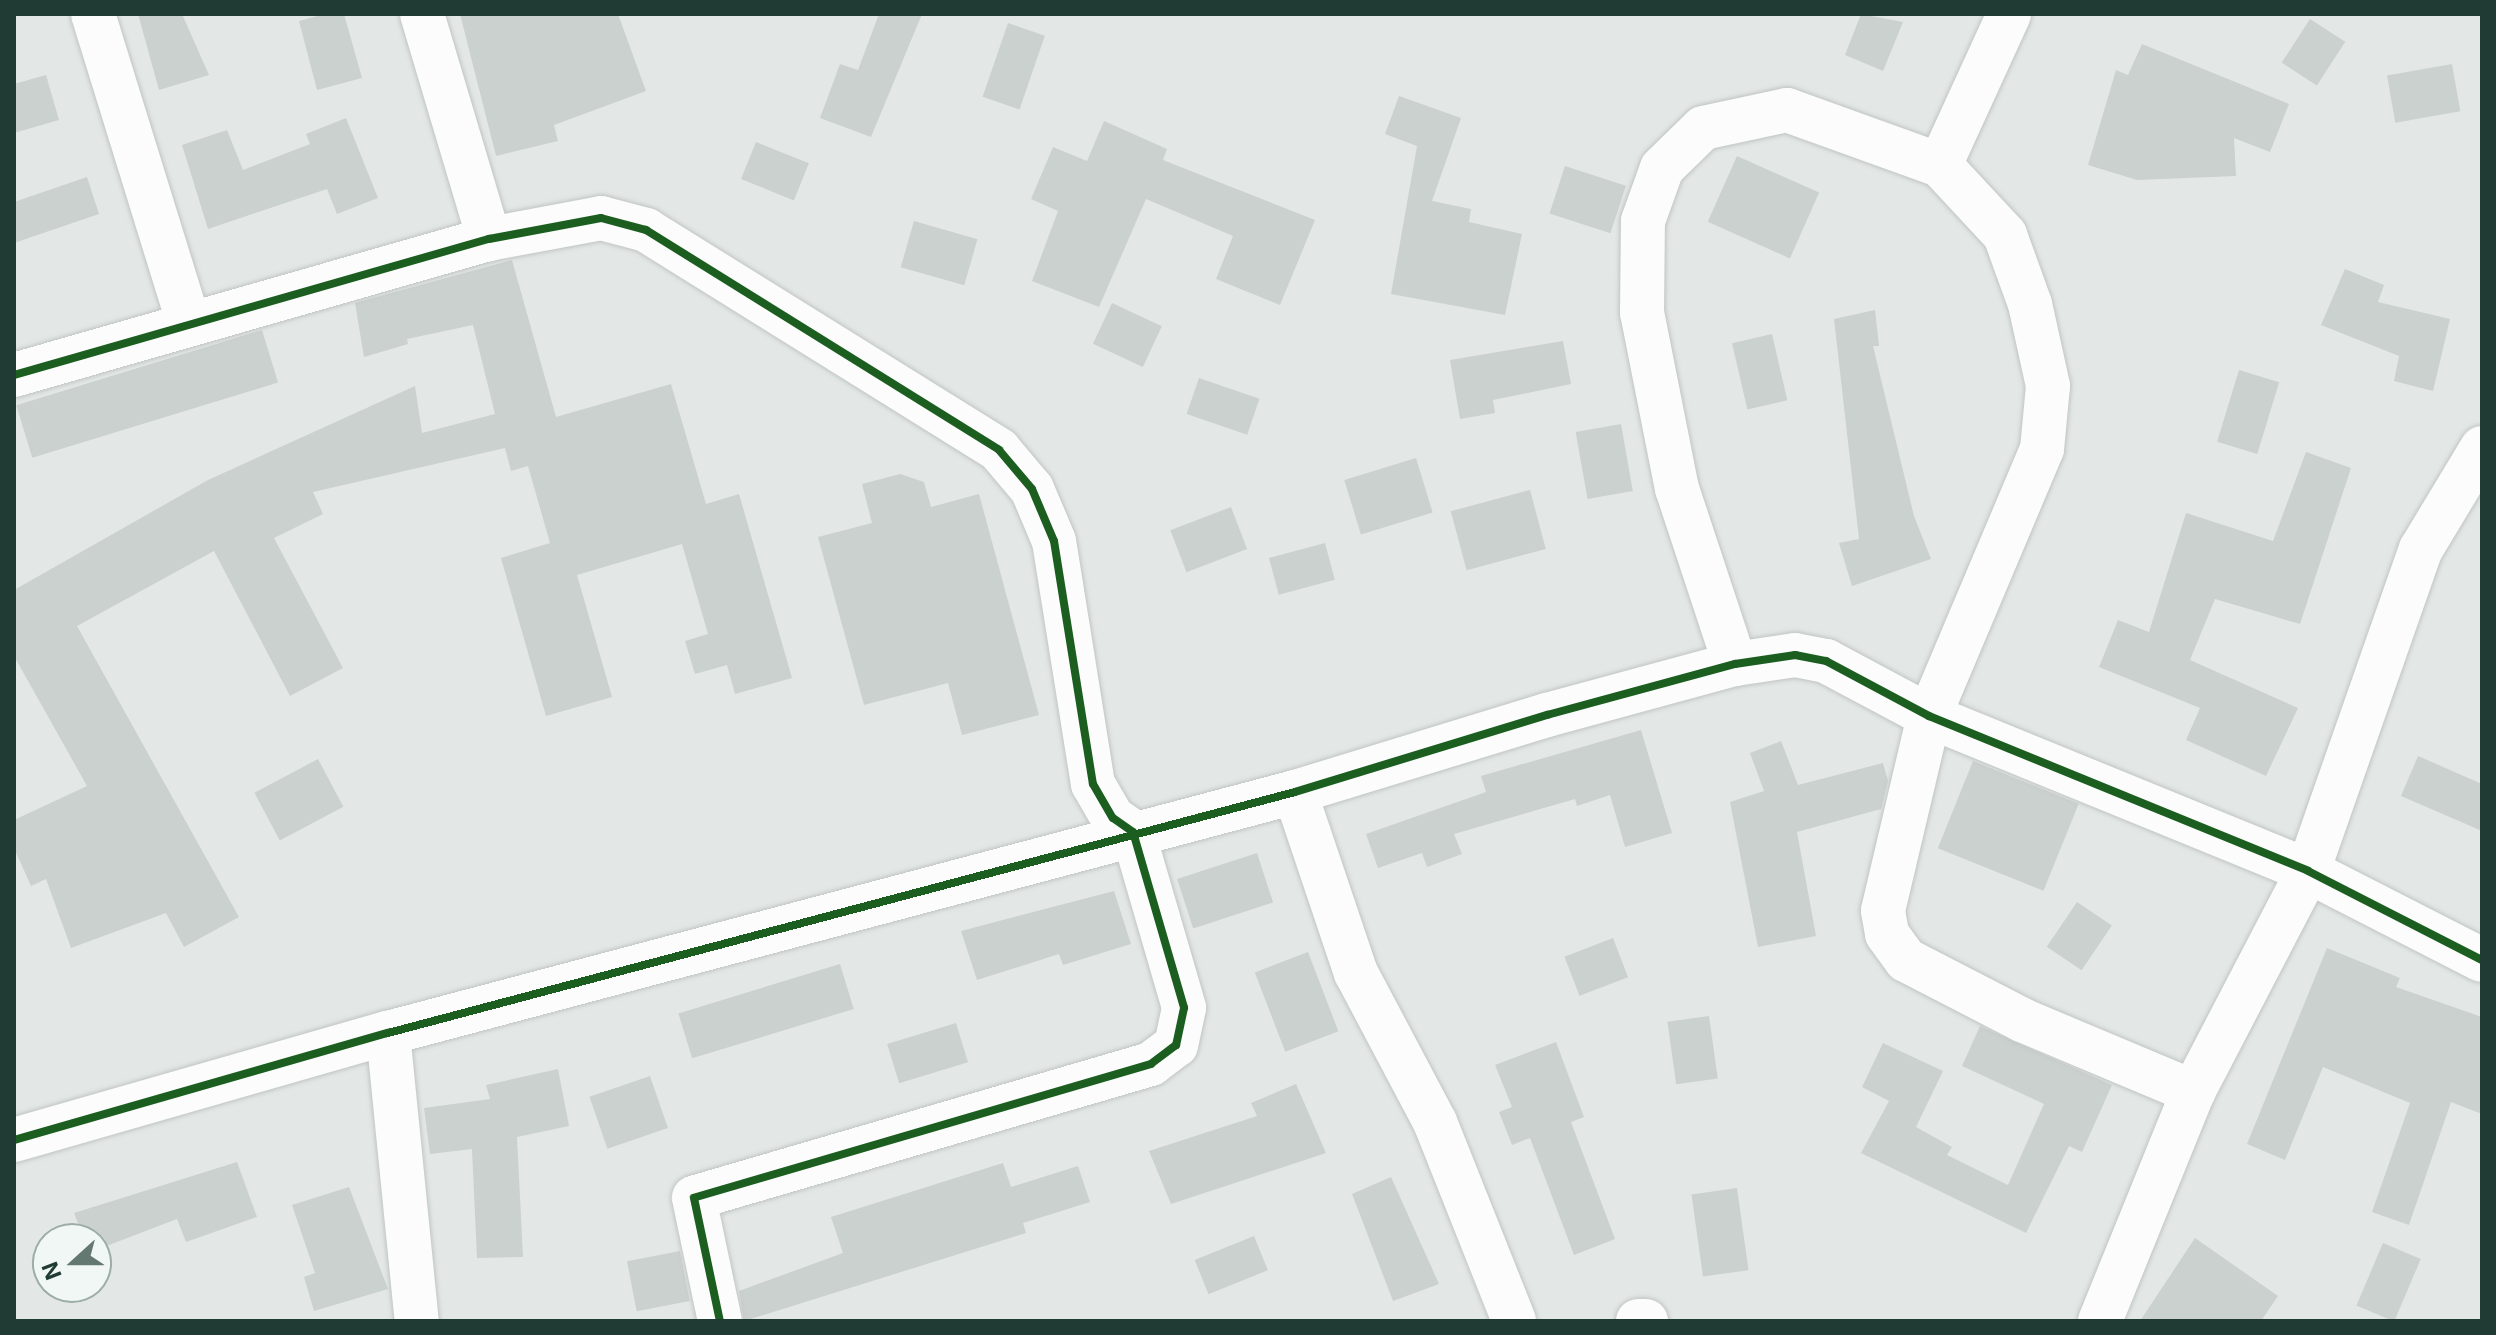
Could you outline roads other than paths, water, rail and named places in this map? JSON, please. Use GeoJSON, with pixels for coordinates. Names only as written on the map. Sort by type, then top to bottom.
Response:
{"type":"FeatureCollection","features":[{"type":"Feature","properties":{"kind":"street"},"geometry":{"type":"LineString","coordinates":[[93,14],[189,324]]}},
{"type":"Feature","properties":{"kind":"street"},"geometry":{"type":"LineString","coordinates":[[422,14],[489,239]]}},
{"type":"Feature","properties":{"kind":"street"},"geometry":{"type":"LineString","coordinates":[[1940,165],[2009,14]]}},
{"type":"Feature","properties":{"kind":"street"},"geometry":{"type":"LineString","coordinates":[[1735,664],[1677,489],[1642,313],[1643,221],[1662,168],[1703,128],[1787,110],[1940,165],[2005,235],[2030,304],[2048,386],[2042,449],[1929,716],[1883,911],[1887,934],[1906,960],[2022,1020],[2193,1092]]}},
{"type":"Feature","properties":{"kind":"street"},"geometry":{"type":"LineString","coordinates":[[14,375],[489,239],[601,218],[646,230],[999,450],[1032,489],[1054,541],[1093,784],[1113,818],[1133,832],[1184,1008],[1176,1045],[1151,1064],[694,1198],[720,1321]]}},
{"type":"Feature","properties":{"kind":"street"},"geometry":{"type":"LineString","coordinates":[[2100,1321],[2193,1092],[2308,871],[2421,549],[2482,448]]}},
{"type":"Feature","properties":{"kind":"street"},"geometry":{"type":"LineString","coordinates":[[14,1140],[388,1033],[1133,832],[1295,792],[1735,664],[1795,655],[1826,661],[1929,716],[2308,871],[2482,960]]}},
{"type":"Feature","properties":{"kind":"street"},"geometry":{"type":"LineString","coordinates":[[1295,792],[1356,973],[1435,1122],[1514,1321]]}},
{"type":"Feature","properties":{"kind":"street"},"geometry":{"type":"LineString","coordinates":[[388,1033],[417,1321]]}},
{"type":"Feature","properties":{"kind":"street"},"geometry":{"type":"LineString","coordinates":[[1638,1321],[1646,1321]]}}]}
